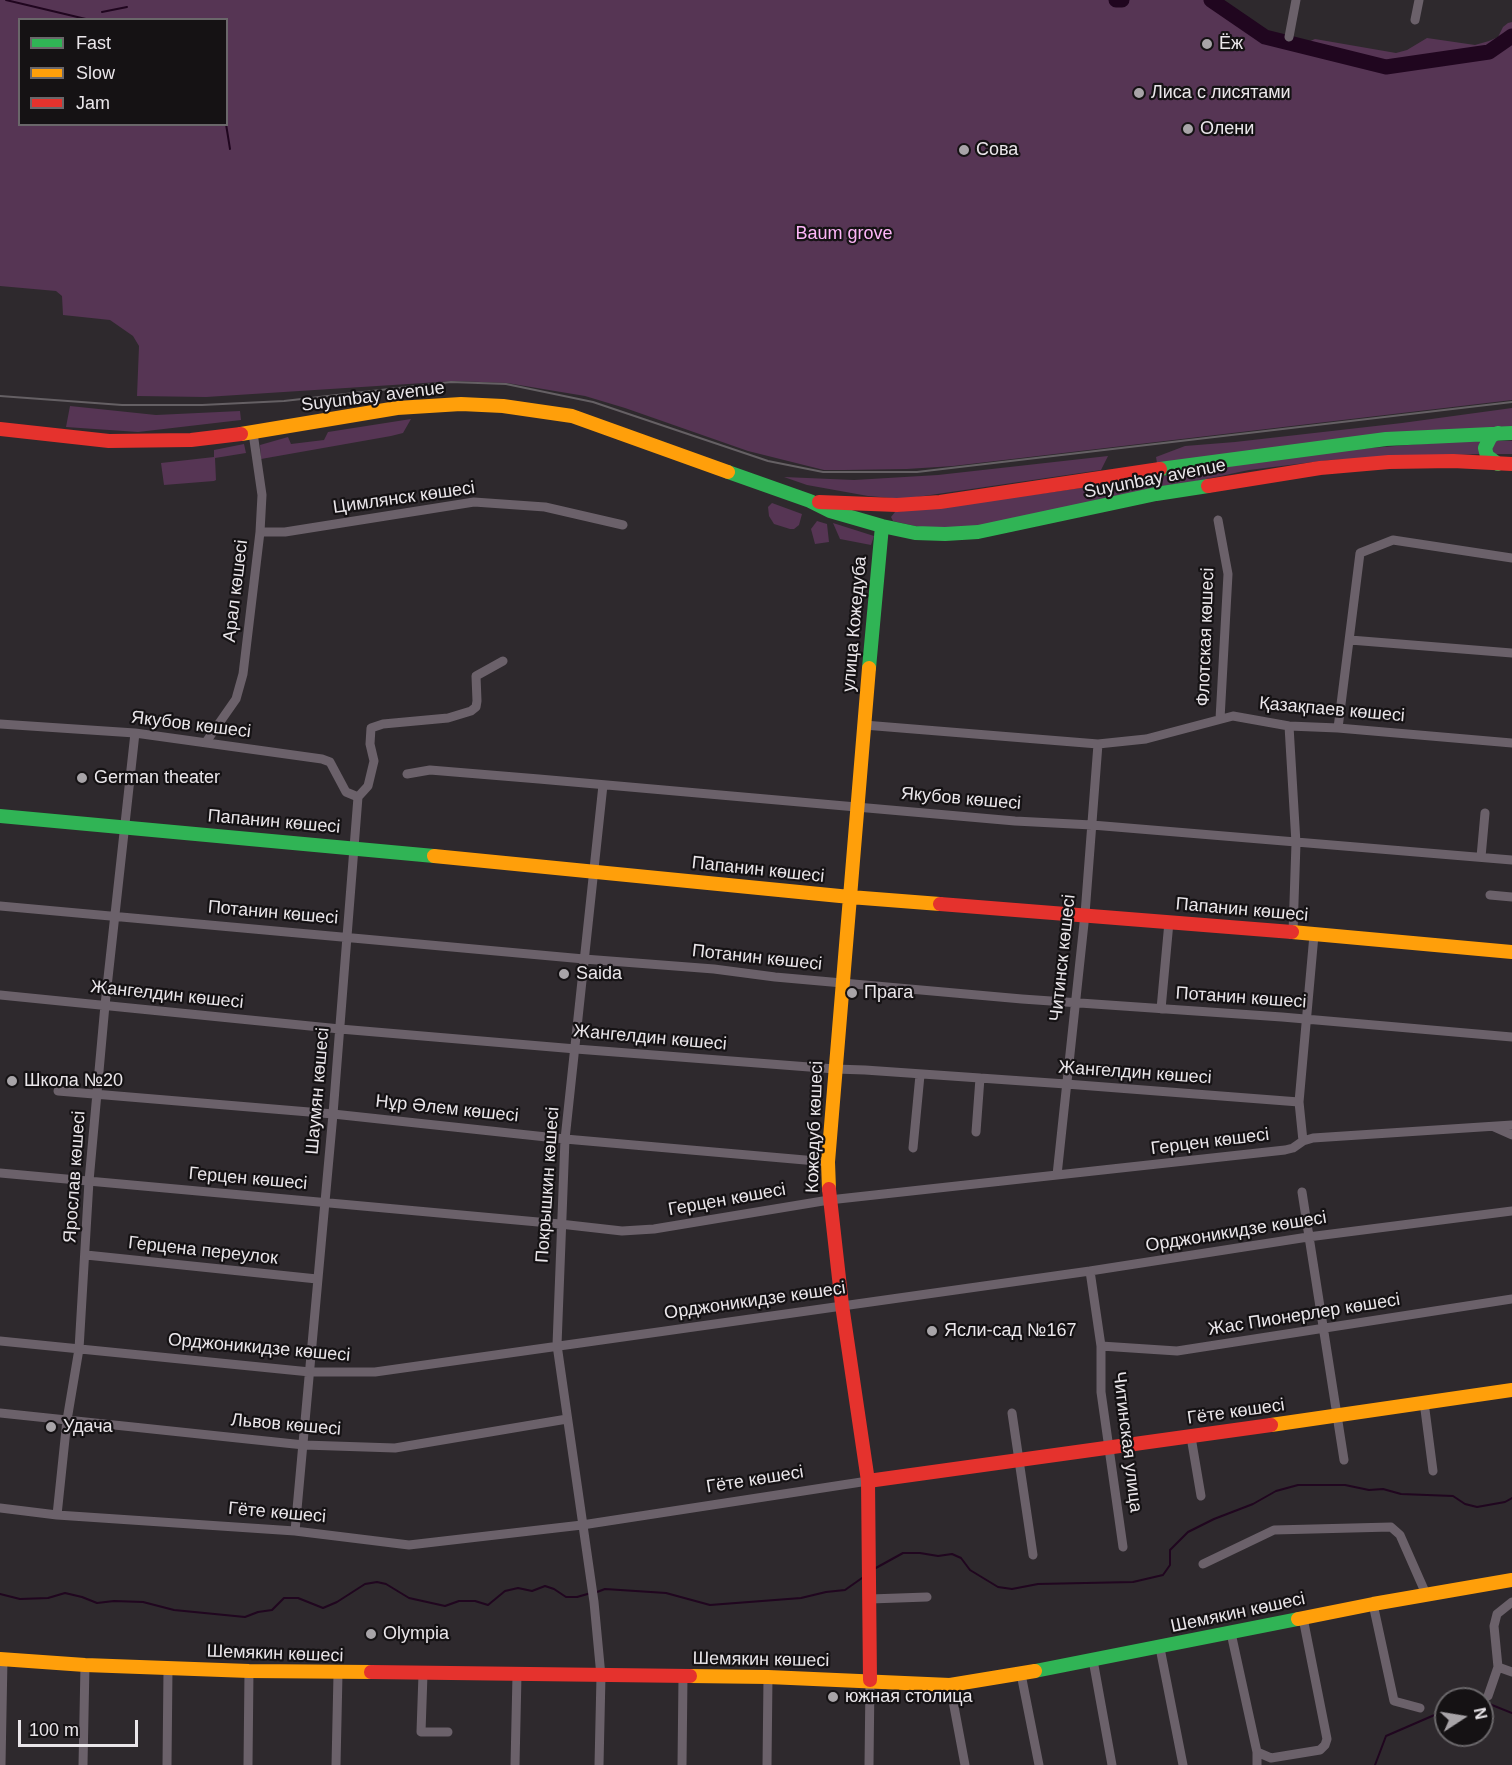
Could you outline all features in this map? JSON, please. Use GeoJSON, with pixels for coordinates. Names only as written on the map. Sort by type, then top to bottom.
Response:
{"type":"FeatureCollection","features":[{"type":"Feature","properties":{"kind":"main road","name":"Suyunbay avenue"},"geometry":{"type":"LineString","coordinates":[[0,429],[109,441],[191,440],[253,433],[398,408],[461,404],[503,406],[572,416],[810,501],[830,511],[915,533],[945,534],[978,532],[1156,494],[1320,468],[1389,462],[1454,461],[1505,464]]}},
{"type":"Feature","properties":{"kind":"main road","name":"Suyunbay avenue"},"geometry":{"type":"LineString","coordinates":[[810,501],[897,505],[940,502],[1127,473],[1386,440],[1505,433]]}},
{"type":"Feature","properties":{"kind":"main road"},"geometry":{"type":"LineString","coordinates":[[1505,433],[1491,436],[1486,441],[1485,448],[1487,456],[1492,461],[1505,464]]}},
{"type":"Feature","properties":{"kind":"main road","name":"улица Кожедуба"},"geometry":{"type":"LineString","coordinates":[[864,725],[882,526]]}},
{"type":"Feature","properties":{"kind":"main road","name":"Кожедуб көшесі"},"geometry":{"type":"LineString","coordinates":[[864,725],[828,1162],[842,1305],[868,1481],[870,1599]]}},
{"type":"Feature","properties":{"kind":"main road","name":"Папанин көшесі"},"geometry":{"type":"LineString","coordinates":[[0,816],[850,897],[1084,914],[1512,952]]}},
{"type":"Feature","properties":{"kind":"main road","name":"Гёте көшесі"},"geometry":{"type":"LineString","coordinates":[[868,1481],[1110,1449],[1512,1390]]}},
{"type":"Feature","properties":{"kind":"main road","name":"Шемякин көшесі"},"geometry":{"type":"LineString","coordinates":[[2,1659],[168,1669],[338,1674],[768,1677],[950,1685],[1021,1674],[1373,1604],[1512,1580]]}},
{"type":"Feature","properties":{"kind":"main road"},"geometry":{"type":"LineString","coordinates":[[870,1599],[870,1680]]}},
{"type":"Feature","properties":{"kind":"street"},"geometry":{"type":"LineString","coordinates":[[1289,37],[1296,0]]}},
{"type":"Feature","properties":{"kind":"street"},"geometry":{"type":"LineString","coordinates":[[1415,20],[1419,0]]}},
{"type":"Feature","properties":{"kind":"street","name":"Арал көшесі"},"geometry":{"type":"LineString","coordinates":[[206,742],[236,699],[243,674],[260,532],[262,495],[253,433]]}},
{"type":"Feature","properties":{"kind":"street","name":"Цимлянск көшесі"},"geometry":{"type":"LineString","coordinates":[[260,532],[285,532],[474,502],[545,507],[623,525]]}},
{"type":"Feature","properties":{"kind":"street","name":"Флотская көшесі"},"geometry":{"type":"LineString","coordinates":[[1218,520],[1228,574],[1220,719]]}},
{"type":"Feature","properties":{"kind":"street"},"geometry":{"type":"LineString","coordinates":[[1338,728],[1360,553],[1393,540],[1512,558]]}},
{"type":"Feature","properties":{"kind":"street"},"geometry":{"type":"LineString","coordinates":[[1350,640],[1512,652]]}},
{"type":"Feature","properties":{"kind":"street"},"geometry":{"type":"LineString","coordinates":[[358,797],[368,786],[374,761],[370,744],[371,728],[383,724],[448,718],[471,711],[476,707],[477,701],[476,676],[503,661]]}},
{"type":"Feature","properties":{"kind":"street","name":"Қазақпаев көшесі"},"geometry":{"type":"LineString","coordinates":[[864,725],[1098,744],[1146,739],[1233,716],[1289,726],[1512,743]]}},
{"type":"Feature","properties":{"kind":"street","name":"Якубов көшесі"},"geometry":{"type":"LineString","coordinates":[[0,724],[135,733],[322,759],[330,762],[346,792],[358,797]]}},
{"type":"Feature","properties":{"kind":"street"},"geometry":{"type":"LineString","coordinates":[[1289,726],[1296,843],[1293,932]]}},
{"type":"Feature","properties":{"kind":"street","name":"Ярослав көшесі"},"geometry":{"type":"LineString","coordinates":[[57,1515],[67,1420],[80,1349],[89,1181],[114,916],[135,733]]}},
{"type":"Feature","properties":{"kind":"street","name":"Читинск көшесі"},"geometry":{"type":"LineString","coordinates":[[1057,1175],[1084,914],[1098,744]]}},
{"type":"Feature","properties":{"kind":"street","name":"Якубов көшесі"},"geometry":{"type":"LineString","coordinates":[[407,774],[430,770],[1015,821],[1092,825],[1512,860]]}},
{"type":"Feature","properties":{"kind":"street","name":"Покрышкин көшесі"},"geometry":{"type":"LineString","coordinates":[[601,1677],[592,1587],[557,1345],[565,1139],[603,785]]}},
{"type":"Feature","properties":{"kind":"street","name":"Шаумян көшесі"},"geometry":{"type":"LineString","coordinates":[[295,1531],[333,1114],[358,797]]}},
{"type":"Feature","properties":{"kind":"street"},"geometry":{"type":"LineString","coordinates":[[1481,857],[1485,813]]}},
{"type":"Feature","properties":{"kind":"street"},"geometry":{"type":"LineString","coordinates":[[1490,895],[1512,897]]}},
{"type":"Feature","properties":{"kind":"street","name":"Потанин көшесі"},"geometry":{"type":"LineString","coordinates":[[0,906],[714,969],[775,977],[1512,1037]]}},
{"type":"Feature","properties":{"kind":"street"},"geometry":{"type":"LineString","coordinates":[[1161,1009],[1169,922]]}},
{"type":"Feature","properties":{"kind":"street"},"geometry":{"type":"LineString","coordinates":[[1303,1141],[1299,1102],[1314,935]]}},
{"type":"Feature","properties":{"kind":"street","name":"Жангелдин көшесі"},"geometry":{"type":"LineString","coordinates":[[0,995],[340,1029],[576,1049],[1299,1102]]}},
{"type":"Feature","properties":{"kind":"street"},"geometry":{"type":"LineString","coordinates":[[913,1148],[920,1075]]}},
{"type":"Feature","properties":{"kind":"street"},"geometry":{"type":"LineString","coordinates":[[976,1132],[980,1078]]}},
{"type":"Feature","properties":{"kind":"street","name":"Нұр Әлем көшесі"},"geometry":{"type":"LineString","coordinates":[[58,1091],[333,1114],[565,1139],[828,1162]]}},
{"type":"Feature","properties":{"kind":"street","name":"Герцен көшесі"},"geometry":{"type":"LineString","coordinates":[[0,1173],[622,1231],[654,1229],[830,1200],[1285,1150],[1313,1138],[1512,1125]]}},
{"type":"Feature","properties":{"kind":"street"},"geometry":{"type":"LineString","coordinates":[[1492,1126],[1512,1135]]}},
{"type":"Feature","properties":{"kind":"street"},"geometry":{"type":"LineString","coordinates":[[1302,1192],[1344,1460]]}},
{"type":"Feature","properties":{"kind":"street","name":"Орджоникидзе көшесі"},"geometry":{"type":"LineString","coordinates":[[0,1341],[310,1372],[375,1372],[1308,1237],[1512,1211]]}},
{"type":"Feature","properties":{"kind":"street","name":"Герцена переулок"},"geometry":{"type":"LineString","coordinates":[[86,1255],[317,1279]]}},
{"type":"Feature","properties":{"kind":"street","name":"Читинская улица"},"geometry":{"type":"LineString","coordinates":[[1090,1270],[1101,1346],[1101,1392],[1123,1547]]}},
{"type":"Feature","properties":{"kind":"street","name":"Жас Пионерлер көшесі"},"geometry":{"type":"LineString","coordinates":[[1101,1346],[1176,1351],[1512,1299]]}},
{"type":"Feature","properties":{"kind":"street"},"geometry":{"type":"LineString","coordinates":[[1512,1390],[1512,1395]]}},
{"type":"Feature","properties":{"kind":"street"},"geometry":{"type":"LineString","coordinates":[[1424,1402],[1433,1471]]}},
{"type":"Feature","properties":{"kind":"street","name":"Львов көшесі"},"geometry":{"type":"LineString","coordinates":[[0,1413],[304,1445],[395,1448],[567,1419]]}},
{"type":"Feature","properties":{"kind":"street"},"geometry":{"type":"LineString","coordinates":[[1012,1413],[1033,1555]]}},
{"type":"Feature","properties":{"kind":"street"},"geometry":{"type":"LineString","coordinates":[[1191,1437],[1201,1496]]}},
{"type":"Feature","properties":{"kind":"street","name":"Гёте көшесі"},"geometry":{"type":"LineString","coordinates":[[0,1508],[57,1515],[295,1531],[409,1545],[582,1525],[868,1481]]}},
{"type":"Feature","properties":{"kind":"street"},"geometry":{"type":"LineString","coordinates":[[1203,1564],[1274,1530],[1391,1527],[1400,1535],[1426,1594]]}},
{"type":"Feature","properties":{"kind":"street"},"geometry":{"type":"LineString","coordinates":[[870,1599],[927,1597]]}},
{"type":"Feature","properties":{"kind":"street"},"geometry":{"type":"LineString","coordinates":[[1491,1687],[1498,1667],[1494,1626],[1497,1614],[1512,1602]]}},
{"type":"Feature","properties":{"kind":"street"},"geometry":{"type":"LineString","coordinates":[[1373,1604],[1395,1701],[1420,1708]]}},
{"type":"Feature","properties":{"kind":"street"},"geometry":{"type":"LineString","coordinates":[[1257,1752],[1271,1758],[1320,1750],[1325,1745],[1327,1739],[1303,1618]]}},
{"type":"Feature","properties":{"kind":"street"},"geometry":{"type":"LineString","coordinates":[[1231,1633],[1257,1752],[1257,1765]]}},
{"type":"Feature","properties":{"kind":"street"},"geometry":{"type":"LineString","coordinates":[[1160,1648],[1183,1765]]}},
{"type":"Feature","properties":{"kind":"street"},"geometry":{"type":"LineString","coordinates":[[1,1765],[2,1659]]}},
{"type":"Feature","properties":{"kind":"street"},"geometry":{"type":"LineString","coordinates":[[1093,1660],[1112,1765]]}},
{"type":"Feature","properties":{"kind":"street"},"geometry":{"type":"LineString","coordinates":[[83,1765],[85,1665]]}},
{"type":"Feature","properties":{"kind":"street"},"geometry":{"type":"LineString","coordinates":[[1498,1667],[1512,1672]]}},
{"type":"Feature","properties":{"kind":"street"},"geometry":{"type":"LineString","coordinates":[[167,1765],[168,1669]]}},
{"type":"Feature","properties":{"kind":"street"},"geometry":{"type":"LineString","coordinates":[[248,1765],[249,1671]]}},
{"type":"Feature","properties":{"kind":"street"},"geometry":{"type":"LineString","coordinates":[[336,1765],[338,1674]]}},
{"type":"Feature","properties":{"kind":"street"},"geometry":{"type":"LineString","coordinates":[[423,1674],[421,1732],[448,1732]]}},
{"type":"Feature","properties":{"kind":"street"},"geometry":{"type":"LineString","coordinates":[[1021,1674],[1039,1765]]}},
{"type":"Feature","properties":{"kind":"street"},"geometry":{"type":"LineString","coordinates":[[515,1765],[517,1675]]}},
{"type":"Feature","properties":{"kind":"street"},"geometry":{"type":"LineString","coordinates":[[682,1765],[683,1676]]}},
{"type":"Feature","properties":{"kind":"street"},"geometry":{"type":"LineString","coordinates":[[599,1765],[601,1677]]}},
{"type":"Feature","properties":{"kind":"street"},"geometry":{"type":"LineString","coordinates":[[767,1765],[768,1677]]}},
{"type":"Feature","properties":{"kind":"street"},"geometry":{"type":"LineString","coordinates":[[868,1765],[870,1680]]}},
{"type":"Feature","properties":{"kind":"street"},"geometry":{"type":"LineString","coordinates":[[950,1685],[965,1765]]}},
{"type":"Feature","properties":{"kind":"green space","name":"Baum grove"},"geometry":{"type":"Polygon","coordinates":[[[0,0],[1220,0],[1244,18],[1252,29],[1265,37],[1296,47],[1315,39],[1396,53],[1407,50],[1427,38],[1475,45],[1498,37],[1503,27],[1512,22],[1512,400],[953,466],[824,470],[748,451],[585,396],[507,383],[455,381],[206,397],[137,396],[139,346],[133,336],[110,320],[63,315],[62,296],[56,291],[0,286],[0,0]]]}},
{"type":"Feature","properties":{"kind":"green space"},"geometry":{"type":"Polygon","coordinates":[[[70,406],[156,415],[240,411],[241,420],[138,432],[66,427],[70,406]]]}},
{"type":"Feature","properties":{"kind":"green space"},"geometry":{"type":"Polygon","coordinates":[[[1512,408],[1512,427],[1157,463],[1156,457],[1185,446],[1402,423],[1512,408]]]}},
{"type":"Feature","properties":{"kind":"green space"},"geometry":{"type":"Polygon","coordinates":[[[411,419],[403,433],[261,459],[260,445],[288,437],[291,444],[324,440],[328,432],[411,419]]]}},
{"type":"Feature","properties":{"kind":"green space"},"geometry":{"type":"Polygon","coordinates":[[[1482,439],[1480,454],[1330,460],[1249,470],[969,529],[920,527],[893,521],[891,517],[895,512],[1053,492],[1334,451],[1482,439]]]}},
{"type":"Feature","properties":{"kind":"green space"},"geometry":{"type":"Polygon","coordinates":[[[1496,441],[1512,441],[1512,454],[1495,454],[1490,450],[1490,444],[1496,441]]]}},
{"type":"Feature","properties":{"kind":"green space"},"geometry":{"type":"Polygon","coordinates":[[[244,444],[246,453],[215,458],[216,480],[164,485],[161,463],[214,457],[214,450],[244,444]]]}},
{"type":"Feature","properties":{"kind":"green space"},"geometry":{"type":"Polygon","coordinates":[[[1108,456],[1101,470],[903,499],[868,496],[807,485],[784,477],[854,480],[938,475],[1108,456]]]}},
{"type":"Feature","properties":{"kind":"green space"},"geometry":{"type":"Polygon","coordinates":[[[772,503],[802,514],[799,525],[790,529],[774,524],[769,516],[768,507],[772,503]]]}},
{"type":"Feature","properties":{"kind":"green space"},"geometry":{"type":"Polygon","coordinates":[[[817,521],[827,524],[829,542],[815,544],[811,529],[817,521]]]}},
{"type":"Feature","properties":{"kind":"green space"},"geometry":{"type":"Polygon","coordinates":[[[833,523],[874,536],[871,545],[840,539],[833,523]]]}},
{"type":"Feature","properties":{"kind":"waterway"},"geometry":{"type":"LineString","coordinates":[[6,0],[82,18]]}},
{"type":"Feature","properties":{"kind":"waterway"},"geometry":{"type":"LineString","coordinates":[[1116,0],[1122,0]]}},
{"type":"Feature","properties":{"kind":"waterway"},"geometry":{"type":"LineString","coordinates":[[1211,0],[1265,37],[1386,67],[1489,52],[1512,36]]}},
{"type":"Feature","properties":{"kind":"waterway"},"geometry":{"type":"LineString","coordinates":[[102,12],[127,7]]}},
{"type":"Feature","properties":{"kind":"waterway"},"geometry":{"type":"LineString","coordinates":[[226,126],[230,149]]}},
{"type":"Feature","properties":{"kind":"waterway"},"geometry":{"type":"LineString","coordinates":[[874,1569],[903,1553],[938,1556],[952,1554],[961,1558],[970,1570],[998,1587],[1012,1589],[1038,1584],[1133,1582],[1163,1575],[1170,1565],[1170,1550],[1188,1532],[1253,1504],[1276,1491],[1298,1485],[1345,1485],[1369,1490],[1383,1489],[1401,1494],[1453,1496],[1465,1504],[1477,1507],[1505,1502],[1512,1498]]}},
{"type":"Feature","properties":{"kind":"waterway"},"geometry":{"type":"LineString","coordinates":[[597,1592],[605,1589],[666,1593],[710,1605],[801,1598],[845,1590],[862,1578]]}},
{"type":"Feature","properties":{"kind":"waterway"},"geometry":{"type":"LineString","coordinates":[[0,1594],[20,1599],[48,1598],[65,1593],[97,1603],[143,1602],[174,1610],[245,1617],[272,1610],[284,1598],[298,1598],[323,1608],[365,1584],[377,1582],[386,1584],[409,1598],[445,1606],[459,1601],[475,1601],[488,1605],[505,1591],[518,1588],[532,1591],[545,1586],[566,1597],[591,1593]]}},
{"type":"Feature","properties":{"kind":"waterway"},"geometry":{"type":"LineString","coordinates":[[1494,1706],[1512,1713]]}},
{"type":"Feature","properties":{"kind":"waterway"},"geometry":{"type":"LineString","coordinates":[[1375,1765],[1386,1736],[1434,1715]]}},
{"type":"Feature","properties":{"kind":"railway"},"geometry":{"type":"LineString","coordinates":[[0,396],[122,405],[202,405],[284,401],[451,382],[506,384],[593,402],[768,461],[823,472],[917,472],[1512,402]]}},
{"type":"Feature","properties":{"kind":"traffic: fast"},"geometry":{"type":"LineString","coordinates":[[1498,433],[1491,436],[1485,448],[1487,456],[1498,464]]}},
{"type":"Feature","properties":{"kind":"traffic: fast"},"geometry":{"type":"LineString","coordinates":[[1160,469],[1386,439],[1512,433]]}},
{"type":"Feature","properties":{"kind":"traffic: fast"},"geometry":{"type":"LineString","coordinates":[[728,472],[810,501],[830,511],[882,526],[915,533],[945,534],[978,532],[1156,494],[1208,486]]}},
{"type":"Feature","properties":{"kind":"traffic: fast"},"geometry":{"type":"LineString","coordinates":[[869,668],[882,526]]}},
{"type":"Feature","properties":{"kind":"traffic: fast"},"geometry":{"type":"LineString","coordinates":[[0,816],[434,856]]}},
{"type":"Feature","properties":{"kind":"traffic: fast"},"geometry":{"type":"LineString","coordinates":[[1035,1671],[1298,1619]]}},
{"type":"Feature","properties":{"kind":"traffic: slow"},"geometry":{"type":"LineString","coordinates":[[241,434],[397,408],[461,404],[503,406],[572,416],[728,472]]}},
{"type":"Feature","properties":{"kind":"traffic: slow"},"geometry":{"type":"LineString","coordinates":[[829,1189],[828,1162],[869,668]]}},
{"type":"Feature","properties":{"kind":"traffic: slow"},"geometry":{"type":"LineString","coordinates":[[434,856],[940,904]]}},
{"type":"Feature","properties":{"kind":"traffic: slow"},"geometry":{"type":"LineString","coordinates":[[1292,932],[1512,952]]}},
{"type":"Feature","properties":{"kind":"traffic: slow"},"geometry":{"type":"LineString","coordinates":[[1271,1425],[1512,1390]]}},
{"type":"Feature","properties":{"kind":"traffic: slow"},"geometry":{"type":"LineString","coordinates":[[1298,1619],[1512,1580]]}},
{"type":"Feature","properties":{"kind":"traffic: slow"},"geometry":{"type":"LineString","coordinates":[[0,1659],[85,1665],[249,1671],[371,1672]]}},
{"type":"Feature","properties":{"kind":"traffic: slow"},"geometry":{"type":"LineString","coordinates":[[690,1676],[950,1685],[1035,1671]]}},
{"type":"Feature","properties":{"kind":"traffic: jam"},"geometry":{"type":"LineString","coordinates":[[0,429],[109,441],[191,440],[241,434]]}},
{"type":"Feature","properties":{"kind":"traffic: jam"},"geometry":{"type":"LineString","coordinates":[[1208,486],[1320,468],[1389,462],[1453,461],[1512,464]]}},
{"type":"Feature","properties":{"kind":"traffic: jam"},"geometry":{"type":"LineString","coordinates":[[819,502],[897,505],[940,502],[1160,469]]}},
{"type":"Feature","properties":{"kind":"traffic: jam"},"geometry":{"type":"LineString","coordinates":[[940,904],[1292,932]]}},
{"type":"Feature","properties":{"kind":"traffic: jam"},"geometry":{"type":"LineString","coordinates":[[829,1189],[842,1305],[868,1481],[870,1680]]}},
{"type":"Feature","properties":{"kind":"traffic: jam"},"geometry":{"type":"LineString","coordinates":[[868,1481],[1271,1425]]}},
{"type":"Feature","properties":{"kind":"traffic: jam"},"geometry":{"type":"LineString","coordinates":[[371,1672],[690,1676]]}},
{"type":"Feature","properties":{"kind":"place","name":"Ёж"},"geometry":{"type":"Point","coordinates":[1207,44]}},
{"type":"Feature","properties":{"kind":"place","name":"Лиса с лисятами"},"geometry":{"type":"Point","coordinates":[1139,93]}},
{"type":"Feature","properties":{"kind":"place","name":"Олени"},"geometry":{"type":"Point","coordinates":[1188,129]}},
{"type":"Feature","properties":{"kind":"place","name":"Сова"},"geometry":{"type":"Point","coordinates":[964,150]}},
{"type":"Feature","properties":{"kind":"place","name":"German theater"},"geometry":{"type":"Point","coordinates":[82,778]}},
{"type":"Feature","properties":{"kind":"place","name":"Saida"},"geometry":{"type":"Point","coordinates":[564,974]}},
{"type":"Feature","properties":{"kind":"place","name":"Прага"},"geometry":{"type":"Point","coordinates":[852,993]}},
{"type":"Feature","properties":{"kind":"place","name":"Школа №20"},"geometry":{"type":"Point","coordinates":[12,1081]}},
{"type":"Feature","properties":{"kind":"place","name":"Ясли-сад №167"},"geometry":{"type":"Point","coordinates":[932,1331]}},
{"type":"Feature","properties":{"kind":"place","name":"Удача"},"geometry":{"type":"Point","coordinates":[51,1427]}},
{"type":"Feature","properties":{"kind":"place","name":"Olympia"},"geometry":{"type":"Point","coordinates":[371,1634]}},
{"type":"Feature","properties":{"kind":"place","name":"южная столица"},"geometry":{"type":"Point","coordinates":[833,1697]}}]}
